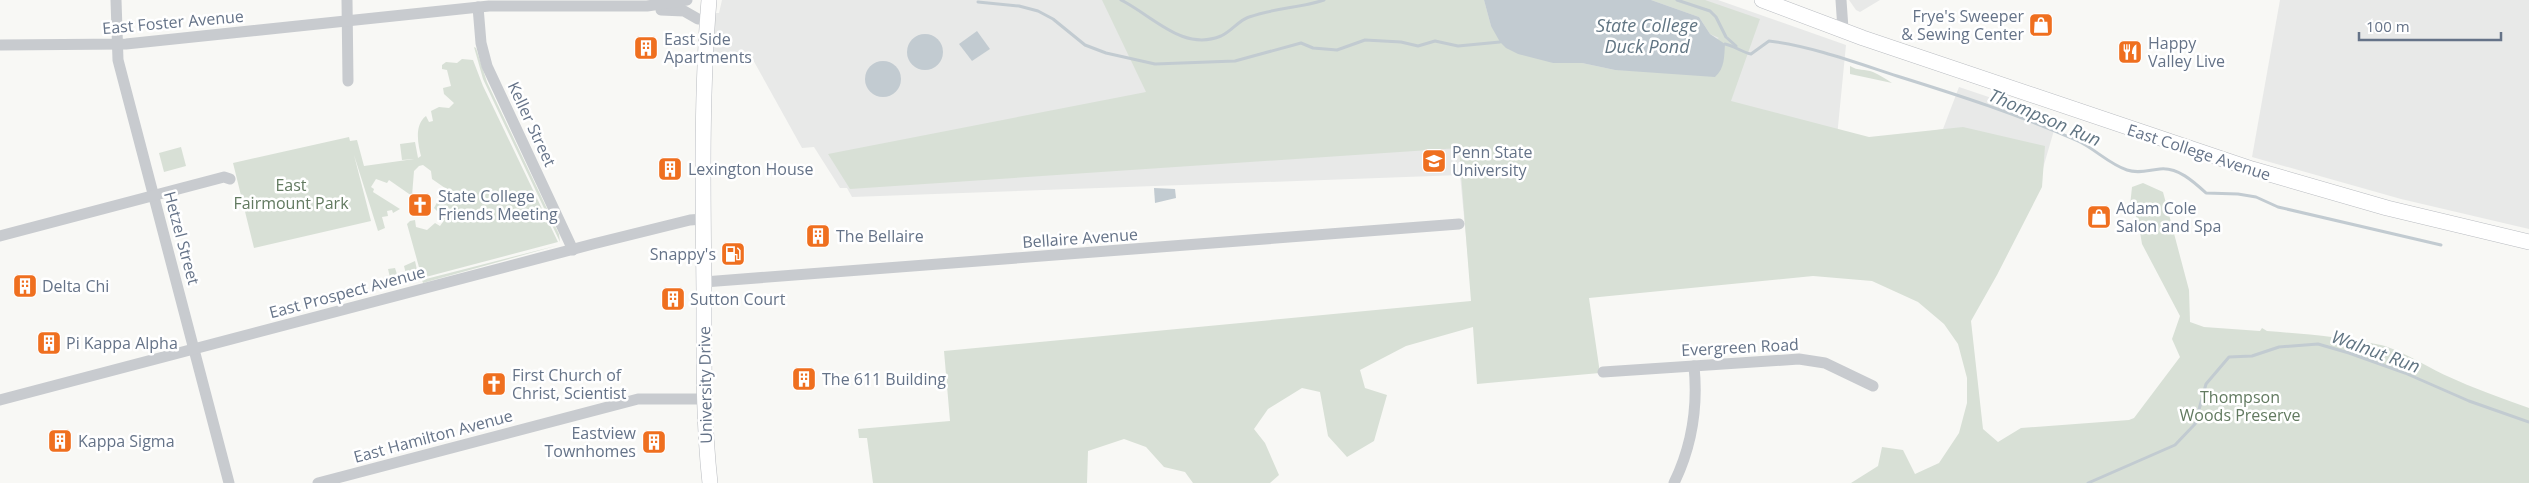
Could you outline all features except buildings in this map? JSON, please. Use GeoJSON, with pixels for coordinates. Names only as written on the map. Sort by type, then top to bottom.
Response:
{"type":"FeatureCollection","features":[{"type":"Feature","properties":{"kind":"main road","name":"University Drive"},"geometry":{"type":"LineString","coordinates":[[700,0],[697,49],[703,78]]}},
{"type":"Feature","properties":{"kind":"main road","name":"University Drive"},"geometry":{"type":"LineString","coordinates":[[709,0],[703,78],[703,219],[704,399],[710,483]]}},
{"type":"Feature","properties":{"kind":"main road","name":"East College Avenue"},"geometry":{"type":"LineString","coordinates":[[1762,0],[1863,38],[2252,169],[2387,208],[2529,242]]}},
{"type":"Feature","properties":{"kind":"street","name":"Hetzel Street"},"geometry":{"type":"LineString","coordinates":[[116,0],[116,45],[229,483]]}},
{"type":"Feature","properties":{"kind":"street"},"geometry":{"type":"LineString","coordinates":[[347,0],[348,81]]}},
{"type":"Feature","properties":{"kind":"street","name":"East Foster Avenue"},"geometry":{"type":"LineString","coordinates":[[0,45],[116,45],[478,7],[647,6],[686,0]]}},
{"type":"Feature","properties":{"kind":"street"},"geometry":{"type":"LineString","coordinates":[[1841,0],[1843,29]]}},
{"type":"Feature","properties":{"kind":"street","name":"East Foster Avenue"},"geometry":{"type":"LineString","coordinates":[[647,6],[658,10],[684,11],[698,19]]}},
{"type":"Feature","properties":{"kind":"street","name":"Keller Street"},"geometry":{"type":"LineString","coordinates":[[478,7],[481,43],[488,66],[573,250]]}},
{"type":"Feature","properties":{"kind":"street"},"geometry":{"type":"LineString","coordinates":[[0,236],[224,177],[230,179]]}},
{"type":"Feature","properties":{"kind":"street","name":"East Prospect Avenue"},"geometry":{"type":"LineString","coordinates":[[0,400],[573,250],[690,220],[703,219]]}},
{"type":"Feature","properties":{"kind":"street","name":"Bellaire Avenue"},"geometry":{"type":"LineString","coordinates":[[704,282],[1460,224]]}},
{"type":"Feature","properties":{"kind":"street","name":"Evergreen Road"},"geometry":{"type":"LineString","coordinates":[[1603,372],[1799,359],[1825,363],[1873,386]]}},
{"type":"Feature","properties":{"kind":"street"},"geometry":{"type":"LineString","coordinates":[[1674,483],[1691,437],[1696,395],[1694,366]]}},
{"type":"Feature","properties":{"kind":"street","name":"East Hamilton Avenue"},"geometry":{"type":"LineString","coordinates":[[318,483],[636,399],[704,399]]}},
{"type":"Feature","properties":{"kind":"shaded area","name":"Penn State University"},"geometry":{"type":"Polygon","coordinates":[[[722,0],[1718,0],[1846,45],[1836,147],[1943,129],[1959,87],[2057,120],[2039,182],[1472,300],[1460,175],[852,197],[847,188],[840,188],[814,147],[802,148],[752,58],[711,52],[714,13],[719,13],[722,0]]]}},
{"type":"Feature","properties":{"kind":"shaded area"},"geometry":{"type":"Polygon","coordinates":[[[1849,0],[1880,0],[1860,12],[1856,10],[1849,0]]]}},
{"type":"Feature","properties":{"kind":"shaded area"},"geometry":{"type":"Polygon","coordinates":[[[2280,0],[2529,0],[2529,229],[2401,199],[2252,157],[2280,0]]]}},
{"type":"Feature","properties":{"kind":"green space","name":"Thompson Woods Preserve"},"geometry":{"type":"Polygon","coordinates":[[[1102,0],[1484,0],[1491,26],[1553,63],[1582,63],[1615,70],[1653,71],[1719,38],[1710,34],[1699,17],[1651,0],[1705,0],[1760,19],[1731,101],[1869,137],[1963,127],[2045,146],[2042,187],[1971,321],[1983,429],[1998,442],[2021,428],[2129,420],[2134,418],[2180,357],[2172,339],[2180,316],[2142,244],[2138,220],[2130,206],[2132,187],[2143,183],[2163,192],[2189,290],[2190,322],[2204,327],[2260,331],[2262,328],[2267,331],[2339,338],[2389,347],[2457,380],[2529,408],[2529,483],[1851,483],[1878,466],[1882,447],[1903,450],[1915,474],[1939,463],[1959,433],[1967,403],[1967,378],[1958,344],[1944,324],[1918,302],[1872,281],[1813,276],[1589,298],[1600,373],[1477,384],[1473,327],[1406,346],[1360,370],[1365,388],[1387,395],[1374,441],[1347,457],[1328,436],[1320,392],[1302,388],[1268,409],[1254,429],[1265,443],[1279,475],[1270,483],[1193,483],[1185,472],[1164,467],[1146,447],[1124,439],[1088,451],[1087,483],[873,483],[867,438],[859,438],[858,429],[950,421],[944,351],[1471,301],[1459,148],[850,189],[828,154],[1146,92],[1102,0]]]}},
{"type":"Feature","properties":{"kind":"green space"},"geometry":{"type":"Polygon","coordinates":[[[474,47],[476,48],[487,82],[559,234],[560,242],[483,79],[474,47]]]}},
{"type":"Feature","properties":{"kind":"green space","name":"East Fairmount Park"},"geometry":{"type":"Polygon","coordinates":[[[462,59],[473,60],[483,86],[558,242],[422,278],[407,224],[415,220],[416,227],[427,230],[435,223],[440,226],[445,219],[437,214],[438,212],[434,208],[445,188],[432,179],[431,171],[423,165],[414,171],[412,196],[389,180],[387,183],[376,179],[371,187],[374,189],[373,192],[400,209],[393,213],[392,210],[387,211],[388,216],[382,217],[385,228],[378,231],[354,155],[371,221],[254,248],[233,163],[349,137],[350,141],[357,140],[364,166],[414,159],[402,160],[400,144],[415,142],[418,158],[421,156],[418,129],[422,120],[426,116],[429,122],[433,121],[431,111],[439,107],[449,108],[454,103],[444,94],[443,88],[451,86],[447,70],[442,69],[442,65],[446,62],[457,63],[462,59]]]}},
{"type":"Feature","properties":{"kind":"green space"},"geometry":{"type":"Polygon","coordinates":[[[1850,66],[1873,72],[1892,83],[1850,74],[1850,66]]]}},
{"type":"Feature","properties":{"kind":"green space"},"geometry":{"type":"Polygon","coordinates":[[[181,147],[186,166],[164,172],[159,153],[181,147]]]}},
{"type":"Feature","properties":{"kind":"green space"},"geometry":{"type":"Polygon","coordinates":[[[559,245],[423,283],[422,280],[559,245]]]}},
{"type":"Feature","properties":{"kind":"green space"},"geometry":{"type":"Polygon","coordinates":[[[415,261],[419,279],[408,282],[404,266],[415,261]]]}},
{"type":"Feature","properties":{"kind":"green space"},"geometry":{"type":"Polygon","coordinates":[[[395,268],[400,284],[392,286],[388,269],[395,268]]]}},
{"type":"Feature","properties":{"kind":"water","name":"State College Duck Pond"},"geometry":{"type":"Polygon","coordinates":[[[1484,0],[1651,0],[1699,17],[1710,34],[1725,44],[1722,66],[1715,77],[1615,70],[1582,63],[1553,63],[1518,54],[1506,48],[1500,42],[1491,26],[1484,0]]]}},
{"type":"Feature","properties":{"kind":"water"},"geometry":{"type":"Polygon","coordinates":[[[977,31],[990,49],[972,61],[959,44],[977,31]]]}},
{"type":"Feature","properties":{"kind":"water"},"geometry":{"type":"Polygon","coordinates":[[[925,34],[937,40],[943,52],[937,64],[925,70],[913,64],[907,52],[913,40],[925,34]]]}},
{"type":"Feature","properties":{"kind":"water"},"geometry":{"type":"Polygon","coordinates":[[[883,61],[895,67],[901,79],[895,91],[883,97],[871,91],[865,79],[871,67],[883,61]]]}},
{"type":"Feature","properties":{"kind":"water"},"geometry":{"type":"Polygon","coordinates":[[[1154,188],[1175,189],[1176,198],[1155,203],[1154,188]]]}},
{"type":"Feature","properties":{"kind":"waterway"},"geometry":{"type":"LineString","coordinates":[[1121,0],[1181,36],[1207,40],[1225,34],[1249,17],[1324,0]]}},
{"type":"Feature","properties":{"kind":"waterway"},"geometry":{"type":"LineString","coordinates":[[1677,0],[1710,11],[1716,17],[1726,37],[1736,46]]}},
{"type":"Feature","properties":{"kind":"waterway"},"geometry":{"type":"LineString","coordinates":[[978,2],[1019,6],[1038,11],[1053,19],[1085,45],[1106,53],[1155,64],[1235,61],[1301,43],[1313,48],[1337,50],[1365,40],[1401,42],[1418,46],[1435,41],[1458,46],[1500,42]]}},
{"type":"Feature","properties":{"kind":"waterway","name":"Thompson Run"},"geometry":{"type":"LineString","coordinates":[[1725,44],[1751,54],[1769,41],[1817,51],[2011,114],[2078,141],[2127,170],[2139,172],[2160,169],[2173,170],[2185,176],[2206,193],[2238,194],[2256,197],[2278,207],[2441,245]]}},
{"type":"Feature","properties":{"kind":"waterway","name":"Walnut Run"},"geometry":{"type":"LineString","coordinates":[[2088,483],[2175,445],[2195,424],[2206,384],[2229,357],[2252,356],[2279,347],[2318,344],[2349,353],[2405,373],[2469,401],[2529,422]]}},
{"type":"Feature","properties":{"kind":"place","name":"Frye's Sweeper & Sewing Center"},"geometry":{"type":"Point","coordinates":[2041,25]}},
{"type":"Feature","properties":{"kind":"place","name":"East Side Apartments"},"geometry":{"type":"Point","coordinates":[646,48]}},
{"type":"Feature","properties":{"kind":"place","name":"Happy Valley Live"},"geometry":{"type":"Point","coordinates":[2130,52]}},
{"type":"Feature","properties":{"kind":"place","name":"Penn State University"},"geometry":{"type":"Point","coordinates":[1434,161]}},
{"type":"Feature","properties":{"kind":"place","name":"Lexington House"},"geometry":{"type":"Point","coordinates":[670,169]}},
{"type":"Feature","properties":{"kind":"place","name":"State College Friends Meeting"},"geometry":{"type":"Point","coordinates":[420,205]}},
{"type":"Feature","properties":{"kind":"place","name":"Adam Cole Salon and Spa"},"geometry":{"type":"Point","coordinates":[2099,217]}},
{"type":"Feature","properties":{"kind":"place","name":"The Bellaire"},"geometry":{"type":"Point","coordinates":[818,236]}},
{"type":"Feature","properties":{"kind":"place","name":"Snappy's"},"geometry":{"type":"Point","coordinates":[733,254]}},
{"type":"Feature","properties":{"kind":"place","name":"Delta Chi"},"geometry":{"type":"Point","coordinates":[25,286]}},
{"type":"Feature","properties":{"kind":"place","name":"Sutton Court"},"geometry":{"type":"Point","coordinates":[673,299]}},
{"type":"Feature","properties":{"kind":"place","name":"Pi Kappa Alpha"},"geometry":{"type":"Point","coordinates":[49,343]}},
{"type":"Feature","properties":{"kind":"place","name":"The 611 Building"},"geometry":{"type":"Point","coordinates":[804,379]}},
{"type":"Feature","properties":{"kind":"place","name":"First Church of Christ, Scientist"},"geometry":{"type":"Point","coordinates":[494,384]}},
{"type":"Feature","properties":{"kind":"place","name":"Kappa Sigma"},"geometry":{"type":"Point","coordinates":[60,441]}},
{"type":"Feature","properties":{"kind":"place","name":"Eastview Townhomes"},"geometry":{"type":"Point","coordinates":[654,442]}}]}
